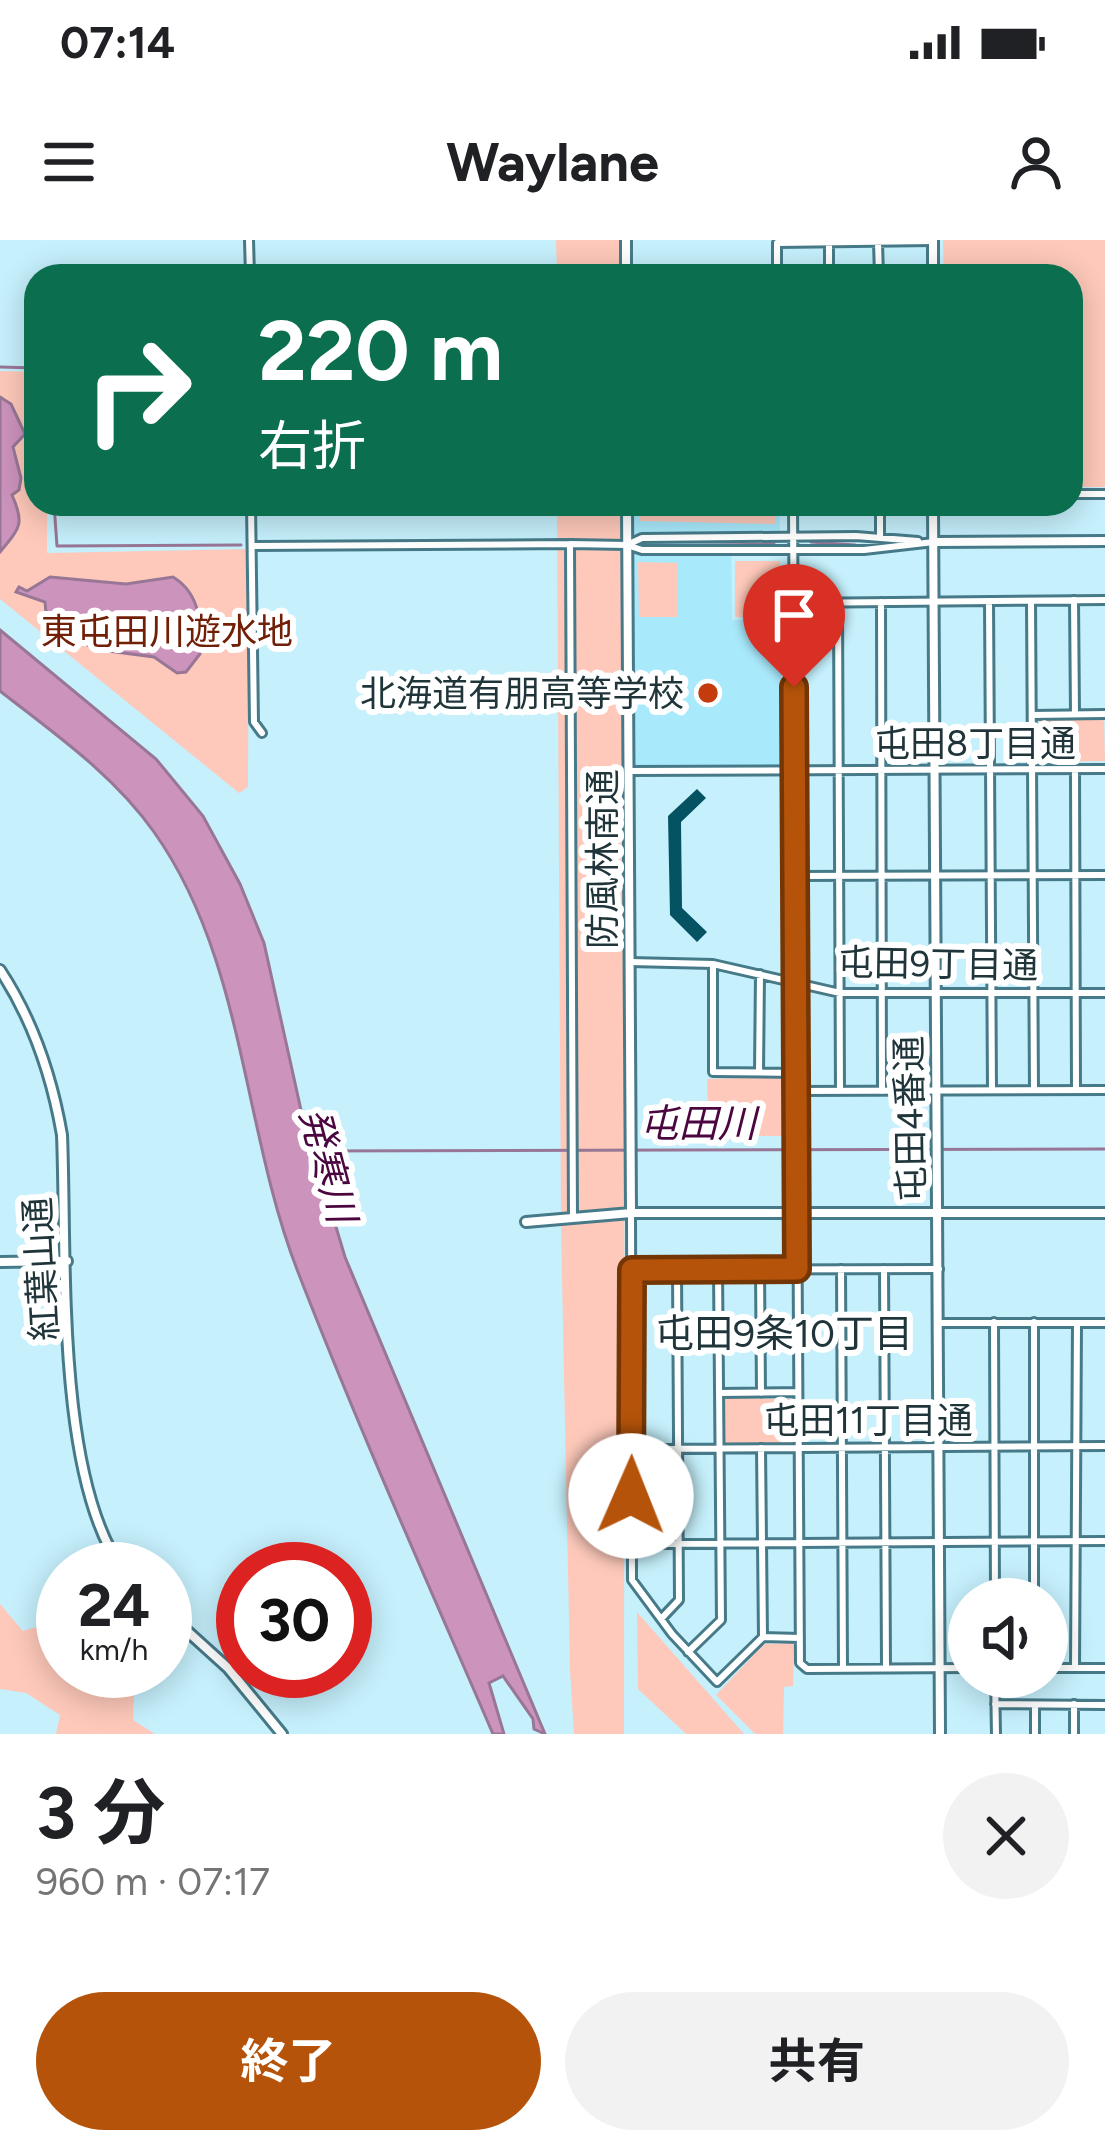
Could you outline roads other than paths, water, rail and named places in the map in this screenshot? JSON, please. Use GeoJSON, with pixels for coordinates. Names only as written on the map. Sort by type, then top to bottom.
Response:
{"type":"FeatureCollection","features":[{"type":"Feature","properties":{"kind":"street"},"geometry":{"type":"LineString","coordinates":[[777,241],[933,241]]}},
{"type":"Feature","properties":{"kind":"street"},"geometry":{"type":"LineString","coordinates":[[251,516],[254,722],[262,733]]}},
{"type":"Feature","properties":{"kind":"street","name":"防風林南通"},"geometry":{"type":"LineString","coordinates":[[628,516],[631,1214]]}},
{"type":"Feature","properties":{"kind":"street"},"geometry":{"type":"LineString","coordinates":[[793,516],[802,1667],[948,1669]]}},
{"type":"Feature","properties":{"kind":"street"},"geometry":{"type":"LineString","coordinates":[[880,516],[880,537]]}},
{"type":"Feature","properties":{"kind":"street","name":"屯田4番通"},"geometry":{"type":"LineString","coordinates":[[934,516],[940,1734]]}},
{"type":"Feature","properties":{"kind":"street"},"geometry":{"type":"LineString","coordinates":[[252,546],[627,544],[642,538],[793,536],[1105,542]]}},
{"type":"Feature","properties":{"kind":"street"},"geometry":{"type":"LineString","coordinates":[[627,544],[642,550],[864,550],[934,542]]}},
{"type":"Feature","properties":{"kind":"street"},"geometry":{"type":"LineString","coordinates":[[570,544],[572,1218]]}},
{"type":"Feature","properties":{"kind":"street"},"geometry":{"type":"LineString","coordinates":[[1074,600],[1075,714]]}},
{"type":"Feature","properties":{"kind":"street"},"geometry":{"type":"LineString","coordinates":[[794,603],[1105,600]]}},
{"type":"Feature","properties":{"kind":"street"},"geometry":{"type":"LineString","coordinates":[[989,601],[992,1090]]}},
{"type":"Feature","properties":{"kind":"street"},"geometry":{"type":"LineString","coordinates":[[1031,601],[1034,1090]]}},
{"type":"Feature","properties":{"kind":"street"},"geometry":{"type":"LineString","coordinates":[[881,602],[883,1091]]}},
{"type":"Feature","properties":{"kind":"street"},"geometry":{"type":"LineString","coordinates":[[838,603],[840,1091]]}},
{"type":"Feature","properties":{"kind":"street"},"geometry":{"type":"LineString","coordinates":[[1032,715],[1105,714]]}},
{"type":"Feature","properties":{"kind":"street","name":"屯田8丁目通"},"geometry":{"type":"LineString","coordinates":[[629,771],[1105,769]]}},
{"type":"Feature","properties":{"kind":"street"},"geometry":{"type":"LineString","coordinates":[[1075,770],[1076,1090]]}},
{"type":"Feature","properties":{"kind":"street"},"geometry":{"type":"LineString","coordinates":[[795,876],[1105,875]]}},
{"type":"Feature","properties":{"kind":"street","name":"屯田9丁目通"},"geometry":{"type":"LineString","coordinates":[[630,962],[712,964],[840,993],[1105,993]]}},
{"type":"Feature","properties":{"kind":"street"},"geometry":{"type":"LineString","coordinates":[[712,964],[713,1072],[796,1073]]}},
{"type":"Feature","properties":{"kind":"street","name":"紅葉山通"},"geometry":{"type":"LineString","coordinates":[[0,970],[27,1018],[56,1100],[62,1135],[79,1458],[107,1542]]}},
{"type":"Feature","properties":{"kind":"street"},"geometry":{"type":"LineString","coordinates":[[759,1073],[760,974]]}},
{"type":"Feature","properties":{"kind":"street"},"geometry":{"type":"LineString","coordinates":[[796,1091],[1105,1090]]}},
{"type":"Feature","properties":{"kind":"street"},"geometry":{"type":"LineString","coordinates":[[526,1222],[631,1214],[1105,1213]]}},
{"type":"Feature","properties":{"kind":"street"},"geometry":{"type":"LineString","coordinates":[[631,1214],[632,1580],[717,1682],[763,1637],[800,1638]]}},
{"type":"Feature","properties":{"kind":"street"},"geometry":{"type":"LineString","coordinates":[[0,1262],[68,1261]]}},
{"type":"Feature","properties":{"kind":"street"},"geometry":{"type":"LineString","coordinates":[[632,1270],[939,1268]]}},
{"type":"Feature","properties":{"kind":"street"},"geometry":{"type":"LineString","coordinates":[[760,1269],[760,1393]]}},
{"type":"Feature","properties":{"kind":"street"},"geometry":{"type":"LineString","coordinates":[[841,1269],[843,1669]]}},
{"type":"Feature","properties":{"kind":"street"},"geometry":{"type":"LineString","coordinates":[[884,1269],[886,1669]]}},
{"type":"Feature","properties":{"kind":"street"},"geometry":{"type":"LineString","coordinates":[[661,1619],[679,1600],[677,1270]]}},
{"type":"Feature","properties":{"kind":"street"},"geometry":{"type":"LineString","coordinates":[[688,1652],[721,1620],[718,1270]]}},
{"type":"Feature","properties":{"kind":"street"},"geometry":{"type":"LineString","coordinates":[[994,1322],[995,1578]]}},
{"type":"Feature","properties":{"kind":"street"},"geometry":{"type":"LineString","coordinates":[[1034,1322],[1034,1578]]}},
{"type":"Feature","properties":{"kind":"street"},"geometry":{"type":"LineString","coordinates":[[939,1323],[1105,1323]]}},
{"type":"Feature","properties":{"kind":"street"},"geometry":{"type":"LineString","coordinates":[[1075,1668],[1077,1323]]}},
{"type":"Feature","properties":{"kind":"street"},"geometry":{"type":"LineString","coordinates":[[719,1393],[798,1392]]}},
{"type":"Feature","properties":{"kind":"street","name":"屯田11丁目通"},"geometry":{"type":"LineString","coordinates":[[632,1449],[1105,1446]]}},
{"type":"Feature","properties":{"kind":"street"},"geometry":{"type":"LineString","coordinates":[[761,1448],[763,1637]]}},
{"type":"Feature","properties":{"kind":"street"},"geometry":{"type":"LineString","coordinates":[[632,1544],[1105,1541]]}},
{"type":"Feature","properties":{"kind":"street"},"geometry":{"type":"LineString","coordinates":[[192,1635],[228,1668],[282,1734]]}},
{"type":"Feature","properties":{"kind":"street"},"geometry":{"type":"LineString","coordinates":[[1068,1668],[1105,1668]]}},
{"type":"Feature","properties":{"kind":"street"},"geometry":{"type":"LineString","coordinates":[[995,1698],[996,1734]]}},
{"type":"Feature","properties":{"kind":"street"},"geometry":{"type":"LineString","coordinates":[[995,1704],[1105,1705]]}},
{"type":"Feature","properties":{"kind":"street"},"geometry":{"type":"LineString","coordinates":[[1074,1704],[1074,1734]]}},
{"type":"Feature","properties":{"kind":"street"},"geometry":{"type":"LineString","coordinates":[[1034,1705],[1035,1734]]}},
{"type":"Feature","properties":{"kind":"waterway"},"geometry":{"type":"LineString","coordinates":[[0,367],[24,368]]}},
{"type":"Feature","properties":{"kind":"waterway"},"geometry":{"type":"LineString","coordinates":[[55,516],[57,546],[241,545]]}},
{"type":"Feature","properties":{"kind":"waterway"},"geometry":{"type":"LineString","coordinates":[[811,542],[855,545]]}},
{"type":"Feature","properties":{"kind":"waterway"},"geometry":{"type":"LineString","coordinates":[[649,546],[774,544]]}},
{"type":"Feature","properties":{"kind":"waterway","name":"屯田川"},"geometry":{"type":"LineString","coordinates":[[309,1151],[1105,1149]]}},
{"type":"Feature","properties":{"kind":"place","name":"北海道有朋高等学校"},"geometry":{"type":"Point","coordinates":[708,693]}},
{"type":"Feature","properties":{"kind":"district","name":"屯田9条10丁目"},"geometry":{"type":"Point","coordinates":[784,1333]}},
{"type":"Feature","properties":{"kind":"park label","name":"東屯田川遊水地"},"geometry":{"type":"Point","coordinates":[167,631]}},
{"type":"Feature","properties":{"kind":"water label","name":"発寒川"},"geometry":{"type":"Point","coordinates":[328,1165]}}]}
